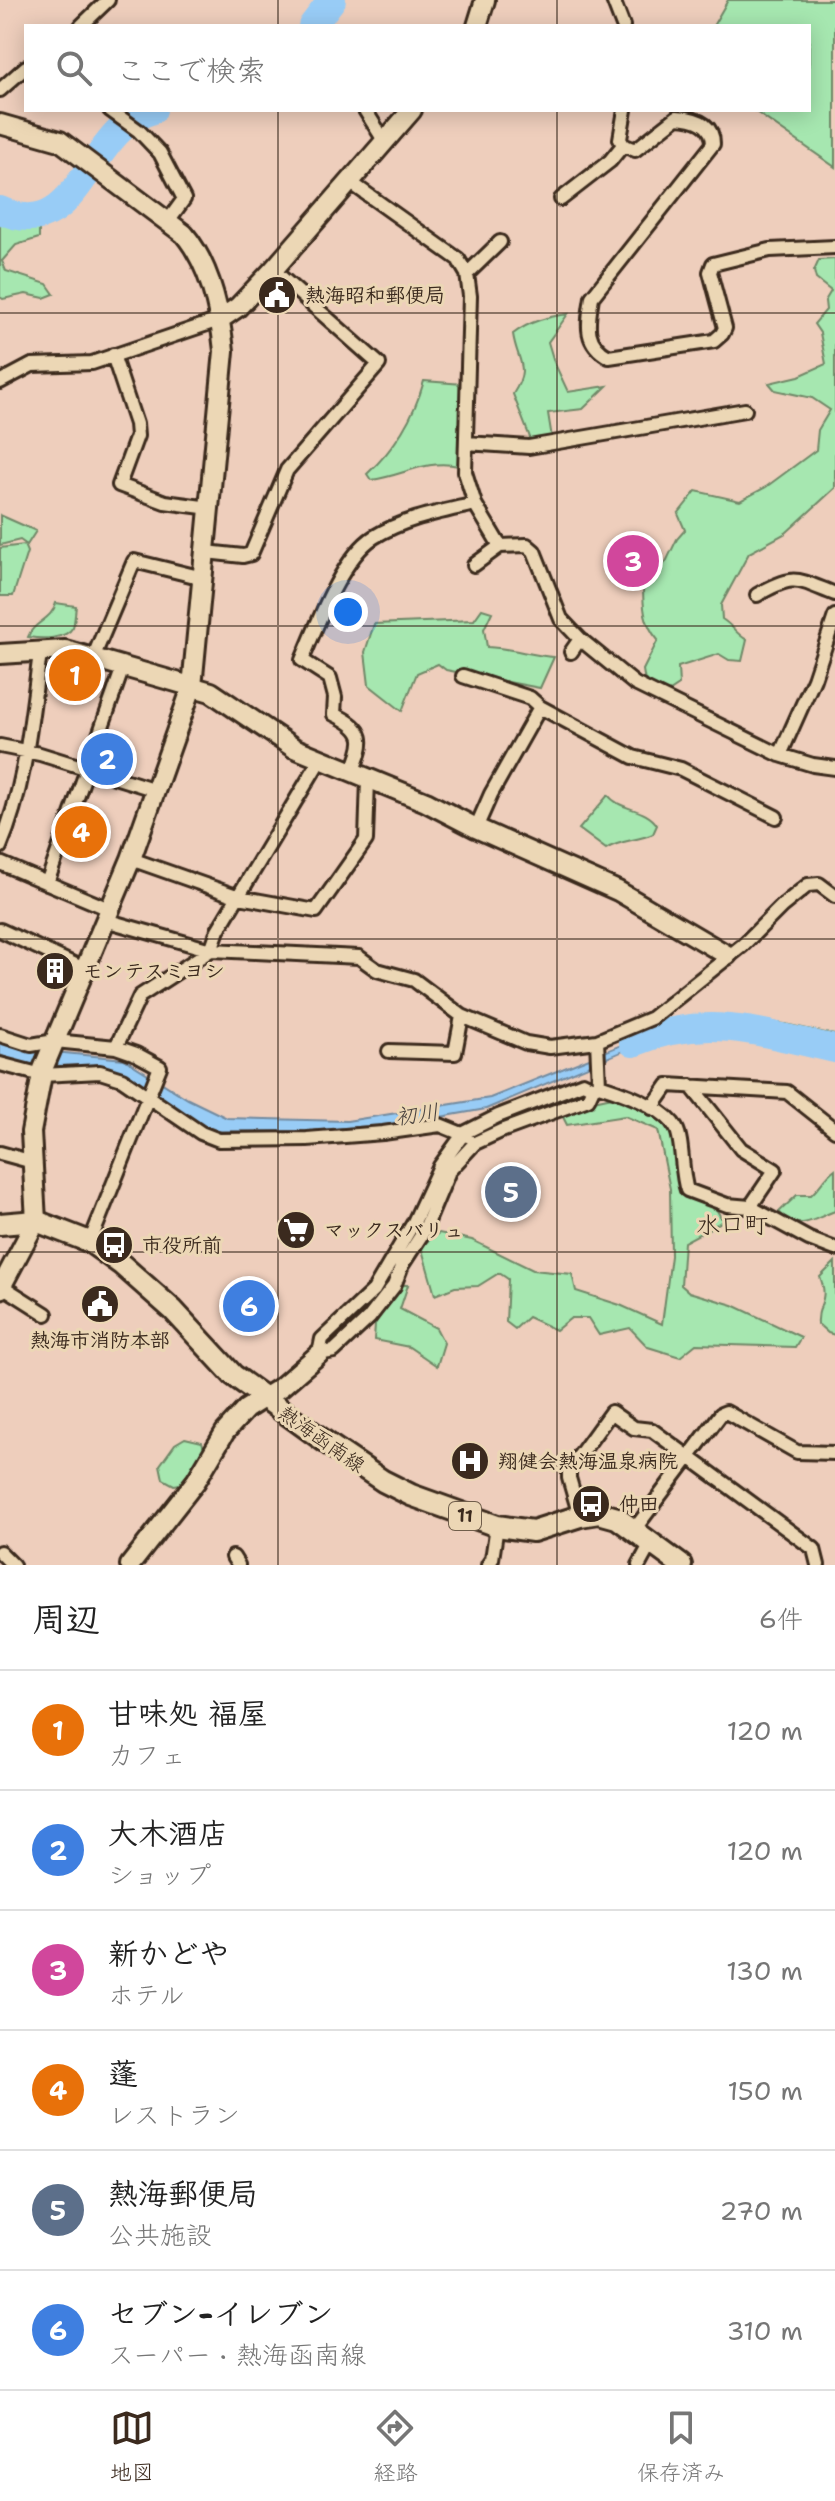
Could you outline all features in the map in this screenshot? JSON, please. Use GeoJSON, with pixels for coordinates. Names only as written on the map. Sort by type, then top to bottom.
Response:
{"type":"FeatureCollection","features":[{"type":"Feature","properties":{"kind":"main road","name":"熱海函南線"},"geometry":{"type":"LineString","coordinates":[[0,1224],[36,1221],[90,1242],[122,1265],[173,1310],[233,1375],[383,1481],[450,1511],[497,1526],[533,1531],[599,1513],[617,1518],[681,1565]]}},
{"type":"Feature","properties":{"kind":"street"},"geometry":{"type":"LineString","coordinates":[[83,24],[108,0]]}},
{"type":"Feature","properties":{"kind":"street"},"geometry":{"type":"LineString","coordinates":[[478,24],[485,0]]}},
{"type":"Feature","properties":{"kind":"street"},"geometry":{"type":"LineString","coordinates":[[613,0],[622,24]]}},
{"type":"Feature","properties":{"kind":"street"},"geometry":{"type":"LineString","coordinates":[[0,90],[24,69]]}},
{"type":"Feature","properties":{"kind":"street"},"geometry":{"type":"LineString","coordinates":[[113,112],[139,131],[160,153],[184,199],[168,221]]}},
{"type":"Feature","properties":{"kind":"street"},"geometry":{"type":"LineString","coordinates":[[366,112],[385,142]]}},
{"type":"Feature","properties":{"kind":"street"},"geometry":{"type":"LineString","coordinates":[[0,382],[32,365],[92,363],[219,320],[238,307],[273,270],[410,112]]}},
{"type":"Feature","properties":{"kind":"street"},"geometry":{"type":"LineString","coordinates":[[625,112],[620,139],[623,145],[635,150],[677,117],[699,121],[709,128],[713,144],[592,297],[589,316],[592,342],[598,351],[609,357],[714,341],[725,328],[710,272],[713,264],[770,250],[835,247]]}},
{"type":"Feature","properties":{"kind":"street"},"geometry":{"type":"LineString","coordinates":[[0,124],[60,141],[168,221],[197,250],[219,320],[224,351],[192,687],[131,859],[42,1072],[31,1132],[36,1221],[1,1287],[46,1314]]}},
{"type":"Feature","properties":{"kind":"street"},"geometry":{"type":"LineString","coordinates":[[561,199],[610,161],[623,145]]}},
{"type":"Feature","properties":{"kind":"street"},"geometry":{"type":"LineString","coordinates":[[350,182],[449,251],[467,274],[470,296],[465,472],[475,504],[500,546]]}},
{"type":"Feature","properties":{"kind":"street"},"geometry":{"type":"LineString","coordinates":[[467,274],[500,242]]}},
{"type":"Feature","properties":{"kind":"street"},"geometry":{"type":"LineString","coordinates":[[206,552],[251,554],[287,470],[379,364],[273,270]]}},
{"type":"Feature","properties":{"kind":"street"},"geometry":{"type":"LineString","coordinates":[[113,355],[136,424],[137,436],[119,485],[165,502],[210,508]]}},
{"type":"Feature","properties":{"kind":"street"},"geometry":{"type":"LineString","coordinates":[[466,443],[529,447],[745,410]]}},
{"type":"Feature","properties":{"kind":"street"},"geometry":{"type":"LineString","coordinates":[[131,859],[239,897],[316,911],[366,840],[360,776],[361,736],[355,724],[334,714],[335,697],[330,678],[302,660],[340,575],[372,538],[411,519],[475,504]]}},
{"type":"Feature","properties":{"kind":"street"},"geometry":{"type":"LineString","coordinates":[[474,565],[500,546],[527,545],[534,551],[561,619],[580,639],[635,684],[780,755],[835,768]]}},
{"type":"Feature","properties":{"kind":"street"},"geometry":{"type":"LineString","coordinates":[[93,658],[134,561],[203,578]]}},
{"type":"Feature","properties":{"kind":"street"},"geometry":{"type":"LineString","coordinates":[[757,595],[781,581],[794,578],[835,594]]}},
{"type":"Feature","properties":{"kind":"street"},"geometry":{"type":"LineString","coordinates":[[780,755],[814,679],[835,616]]}},
{"type":"Feature","properties":{"kind":"street"},"geometry":{"type":"LineString","coordinates":[[571,652],[580,639]]}},
{"type":"Feature","properties":{"kind":"street"},"geometry":{"type":"LineString","coordinates":[[0,654],[65,650],[211,692],[294,748],[426,802],[476,828],[618,891],[727,955]]}},
{"type":"Feature","properties":{"kind":"street"},"geometry":{"type":"LineString","coordinates":[[0,847],[10,823],[27,752],[40,653]]}},
{"type":"Feature","properties":{"kind":"street"},"geometry":{"type":"LineString","coordinates":[[47,883],[123,667]]}},
{"type":"Feature","properties":{"kind":"street"},"geometry":{"type":"LineString","coordinates":[[463,676],[530,698],[540,707],[633,757],[681,769],[776,817]]}},
{"type":"Feature","properties":{"kind":"street"},"geometry":{"type":"LineString","coordinates":[[476,828],[491,794],[540,707]]}},
{"type":"Feature","properties":{"kind":"street"},"geometry":{"type":"LineString","coordinates":[[0,746],[156,790]]}},
{"type":"Feature","properties":{"kind":"street"},"geometry":{"type":"LineString","coordinates":[[116,1047],[140,996],[211,950],[218,930],[320,760]]}},
{"type":"Feature","properties":{"kind":"street"},"geometry":{"type":"LineString","coordinates":[[0,863],[107,914],[211,950],[359,957],[377,970],[414,980],[462,1016],[526,1043],[550,1047],[597,1044],[652,1018],[743,945],[808,885],[819,884],[835,896]]}},
{"type":"Feature","properties":{"kind":"street"},"geometry":{"type":"LineString","coordinates":[[0,930],[84,969]]}},
{"type":"Feature","properties":{"kind":"street"},"geometry":{"type":"LineString","coordinates":[[389,1051],[455,1053],[462,1016]]}},
{"type":"Feature","properties":{"kind":"street"},"geometry":{"type":"LineString","coordinates":[[0,1035],[31,1045],[116,1047],[160,1067],[90,1242]]}},
{"type":"Feature","properties":{"kind":"street"},"geometry":{"type":"LineString","coordinates":[[130,1565],[196,1481],[225,1432],[246,1409],[281,1387],[319,1354],[334,1351],[369,1318],[394,1286],[402,1265],[424,1231],[449,1171],[475,1143],[588,1099],[597,1082],[597,1044]]}},
{"type":"Feature","properties":{"kind":"street"},"geometry":{"type":"LineString","coordinates":[[0,1064],[42,1072],[100,1072],[122,1079],[201,1133],[219,1140],[352,1136],[440,1125],[464,1133],[475,1143]]}},
{"type":"Feature","properties":{"kind":"street"},"geometry":{"type":"LineString","coordinates":[[319,1354],[322,1339],[374,1290],[414,1222],[440,1166],[464,1133],[498,1116],[583,1083],[597,1082],[662,1113],[677,1129],[687,1190],[727,1205],[750,1207],[809,1239],[835,1249]]}},
{"type":"Feature","properties":{"kind":"street"},"geometry":{"type":"LineString","coordinates":[[652,1108],[668,1085],[787,1092],[835,1130]]}},
{"type":"Feature","properties":{"kind":"street"},"geometry":{"type":"LineString","coordinates":[[691,1086],[741,1149],[775,1170],[750,1207]]}},
{"type":"Feature","properties":{"kind":"street"},"geometry":{"type":"LineString","coordinates":[[551,1096],[557,1110]]}},
{"type":"Feature","properties":{"kind":"street"},"geometry":{"type":"LineString","coordinates":[[0,1153],[33,1162]]}},
{"type":"Feature","properties":{"kind":"street"},"geometry":{"type":"LineString","coordinates":[[580,1516],[569,1470],[611,1412],[634,1428],[652,1430],[814,1549],[818,1565]]}},
{"type":"Feature","properties":{"kind":"street"},"geometry":{"type":"LineString","coordinates":[[639,1565],[642,1536],[688,1457],[721,1414],[726,1412],[797,1452],[835,1453]]}},
{"type":"Feature","properties":{"kind":"street"},"geometry":{"type":"LineString","coordinates":[[488,1565],[492,1559],[497,1526]]}},
{"type":"Feature","properties":{"kind":"street"},"geometry":{"type":"LineString","coordinates":[[0,1552],[13,1565]]}},
{"type":"Feature","properties":{"kind":"green space"},"geometry":{"type":"Polygon","coordinates":[[[728,0],[835,0],[835,167],[756,112],[811,112],[811,24],[714,24],[728,0]]]}},
{"type":"Feature","properties":{"kind":"green space"},"geometry":{"type":"Polygon","coordinates":[[[0,220],[39,229],[39,238],[16,245],[2,261],[6,271],[47,284],[54,294],[44,298],[26,294],[0,297],[0,220]]]}},
{"type":"Feature","properties":{"kind":"green space"},"geometry":{"type":"Polygon","coordinates":[[[835,259],[835,488],[786,533],[749,553],[721,605],[722,619],[747,640],[742,661],[729,660],[719,654],[678,667],[679,685],[667,693],[645,682],[643,670],[658,640],[647,620],[643,584],[666,562],[685,530],[678,514],[696,491],[740,501],[766,487],[816,450],[818,430],[830,410],[812,398],[775,390],[769,383],[799,376],[826,364],[820,333],[814,324],[826,310],[825,301],[831,291],[816,279],[814,271],[819,260],[835,259]]]}},
{"type":"Feature","properties":{"kind":"green space"},"geometry":{"type":"Polygon","coordinates":[[[568,314],[548,342],[568,392],[607,386],[583,409],[548,413],[552,438],[542,442],[531,440],[513,394],[522,370],[513,334],[539,320],[568,314]]]}},
{"type":"Feature","properties":{"kind":"green space"},"geometry":{"type":"Polygon","coordinates":[[[424,381],[463,384],[459,466],[424,466],[371,480],[367,474],[402,432],[424,381]]]}},
{"type":"Feature","properties":{"kind":"green space"},"geometry":{"type":"Polygon","coordinates":[[[0,515],[36,531],[27,545],[20,540],[0,545],[0,515]]]}},
{"type":"Feature","properties":{"kind":"green space"},"geometry":{"type":"Polygon","coordinates":[[[24,545],[27,552],[13,596],[0,596],[0,548],[24,545]]]}},
{"type":"Feature","properties":{"kind":"green space"},"geometry":{"type":"Polygon","coordinates":[[[56,603],[76,606],[74,625],[70,631],[53,638],[28,637],[51,613],[56,603]]]}},
{"type":"Feature","properties":{"kind":"green space"},"geometry":{"type":"Polygon","coordinates":[[[482,609],[492,612],[484,629],[487,647],[554,657],[540,688],[446,670],[438,664],[417,673],[402,711],[369,685],[365,652],[374,624],[474,620],[482,609]]]}},
{"type":"Feature","properties":{"kind":"green space"},"geometry":{"type":"Polygon","coordinates":[[[608,795],[619,804],[652,819],[657,825],[653,834],[606,849],[579,829],[608,795]]]}},
{"type":"Feature","properties":{"kind":"green space"},"geometry":{"type":"Polygon","coordinates":[[[726,1016],[835,1035],[835,1059],[727,1035],[666,1041],[671,1025],[726,1016]]]}},
{"type":"Feature","properties":{"kind":"green space"},"geometry":{"type":"Polygon","coordinates":[[[621,1095],[675,1130],[686,1188],[715,1207],[723,1221],[684,1242],[681,1285],[689,1292],[733,1305],[801,1337],[795,1347],[696,1344],[680,1357],[648,1347],[630,1328],[599,1335],[588,1318],[571,1318],[556,1330],[528,1317],[515,1329],[506,1322],[508,1279],[499,1273],[478,1286],[455,1287],[435,1295],[421,1246],[439,1233],[472,1240],[533,1270],[572,1274],[576,1291],[620,1305],[662,1324],[671,1256],[670,1189],[658,1130],[625,1116],[567,1125],[562,1115],[580,1104],[621,1095]]]}},
{"type":"Feature","properties":{"kind":"green space"},"geometry":{"type":"Polygon","coordinates":[[[835,1169],[835,1211],[800,1223],[786,1219],[779,1212],[797,1195],[811,1195],[835,1169]]]}},
{"type":"Feature","properties":{"kind":"green space"},"geometry":{"type":"Polygon","coordinates":[[[835,1262],[835,1335],[818,1324],[818,1317],[824,1292],[820,1277],[835,1262]]]}},
{"type":"Feature","properties":{"kind":"green space"},"geometry":{"type":"Polygon","coordinates":[[[401,1285],[408,1285],[400,1309],[436,1328],[444,1343],[437,1366],[409,1347],[374,1340],[375,1324],[401,1285]]]}},
{"type":"Feature","properties":{"kind":"green space"},"geometry":{"type":"Polygon","coordinates":[[[185,1438],[202,1442],[206,1454],[188,1483],[174,1485],[163,1479],[160,1465],[175,1444],[185,1438]]]}},
{"type":"Feature","properties":{"kind":"water"},"geometry":{"type":"Polygon","coordinates":[[[671,1025],[666,1033],[486,1109],[406,1123],[310,1131],[209,1131],[176,1108],[106,1068],[19,1064],[0,1055],[0,1039],[25,1049],[124,1059],[188,1099],[227,1118],[347,1121],[490,1098],[671,1025]]]}},
{"type":"Feature","properties":{"kind":"waterway"},"geometry":{"type":"LineString","coordinates":[[314,24],[332,0]]}},
{"type":"Feature","properties":{"kind":"waterway"},"geometry":{"type":"LineString","coordinates":[[0,210],[27,217],[49,213],[66,200],[112,139],[130,121],[149,112]]}},
{"type":"Feature","properties":{"kind":"waterway","name":"初川"},"geometry":{"type":"LineString","coordinates":[[633,1043],[660,1034],[710,1027],[758,1032],[835,1049]]}},
{"type":"Feature","properties":{"kind":"place","name":"熱海昭和郵便局"},"geometry":{"type":"Point","coordinates":[277,295]}},
{"type":"Feature","properties":{"kind":"place","name":"新かどや"},"geometry":{"type":"Point","coordinates":[633,561]}},
{"type":"Feature","properties":{"kind":"place","name":"甘味処 福屋"},"geometry":{"type":"Point","coordinates":[75,675]}},
{"type":"Feature","properties":{"kind":"place","name":"大木酒店"},"geometry":{"type":"Point","coordinates":[107,759]}},
{"type":"Feature","properties":{"kind":"place","name":"蓬"},"geometry":{"type":"Point","coordinates":[81,832]}},
{"type":"Feature","properties":{"kind":"place","name":"モンテスミヨシ"},"geometry":{"type":"Point","coordinates":[55,971]}},
{"type":"Feature","properties":{"kind":"place","name":"熱海郵便局"},"geometry":{"type":"Point","coordinates":[511,1192]}},
{"type":"Feature","properties":{"kind":"place","name":"マックスバリュ"},"geometry":{"type":"Point","coordinates":[296,1230]}},
{"type":"Feature","properties":{"kind":"place","name":"市役所前"},"geometry":{"type":"Point","coordinates":[114,1245]}},
{"type":"Feature","properties":{"kind":"place","name":"熱海市消防本部"},"geometry":{"type":"Point","coordinates":[100,1304]}},
{"type":"Feature","properties":{"kind":"place","name":"セブン-イレブン"},"geometry":{"type":"Point","coordinates":[249,1306]}},
{"type":"Feature","properties":{"kind":"place","name":"翔健会熱海温泉病院"},"geometry":{"type":"Point","coordinates":[470,1461]}},
{"type":"Feature","properties":{"kind":"place","name":"仲田"},"geometry":{"type":"Point","coordinates":[591,1504]}},
{"type":"Feature","properties":{"kind":"district","name":"水口町"},"geometry":{"type":"Point","coordinates":[732,1225]}}]}
